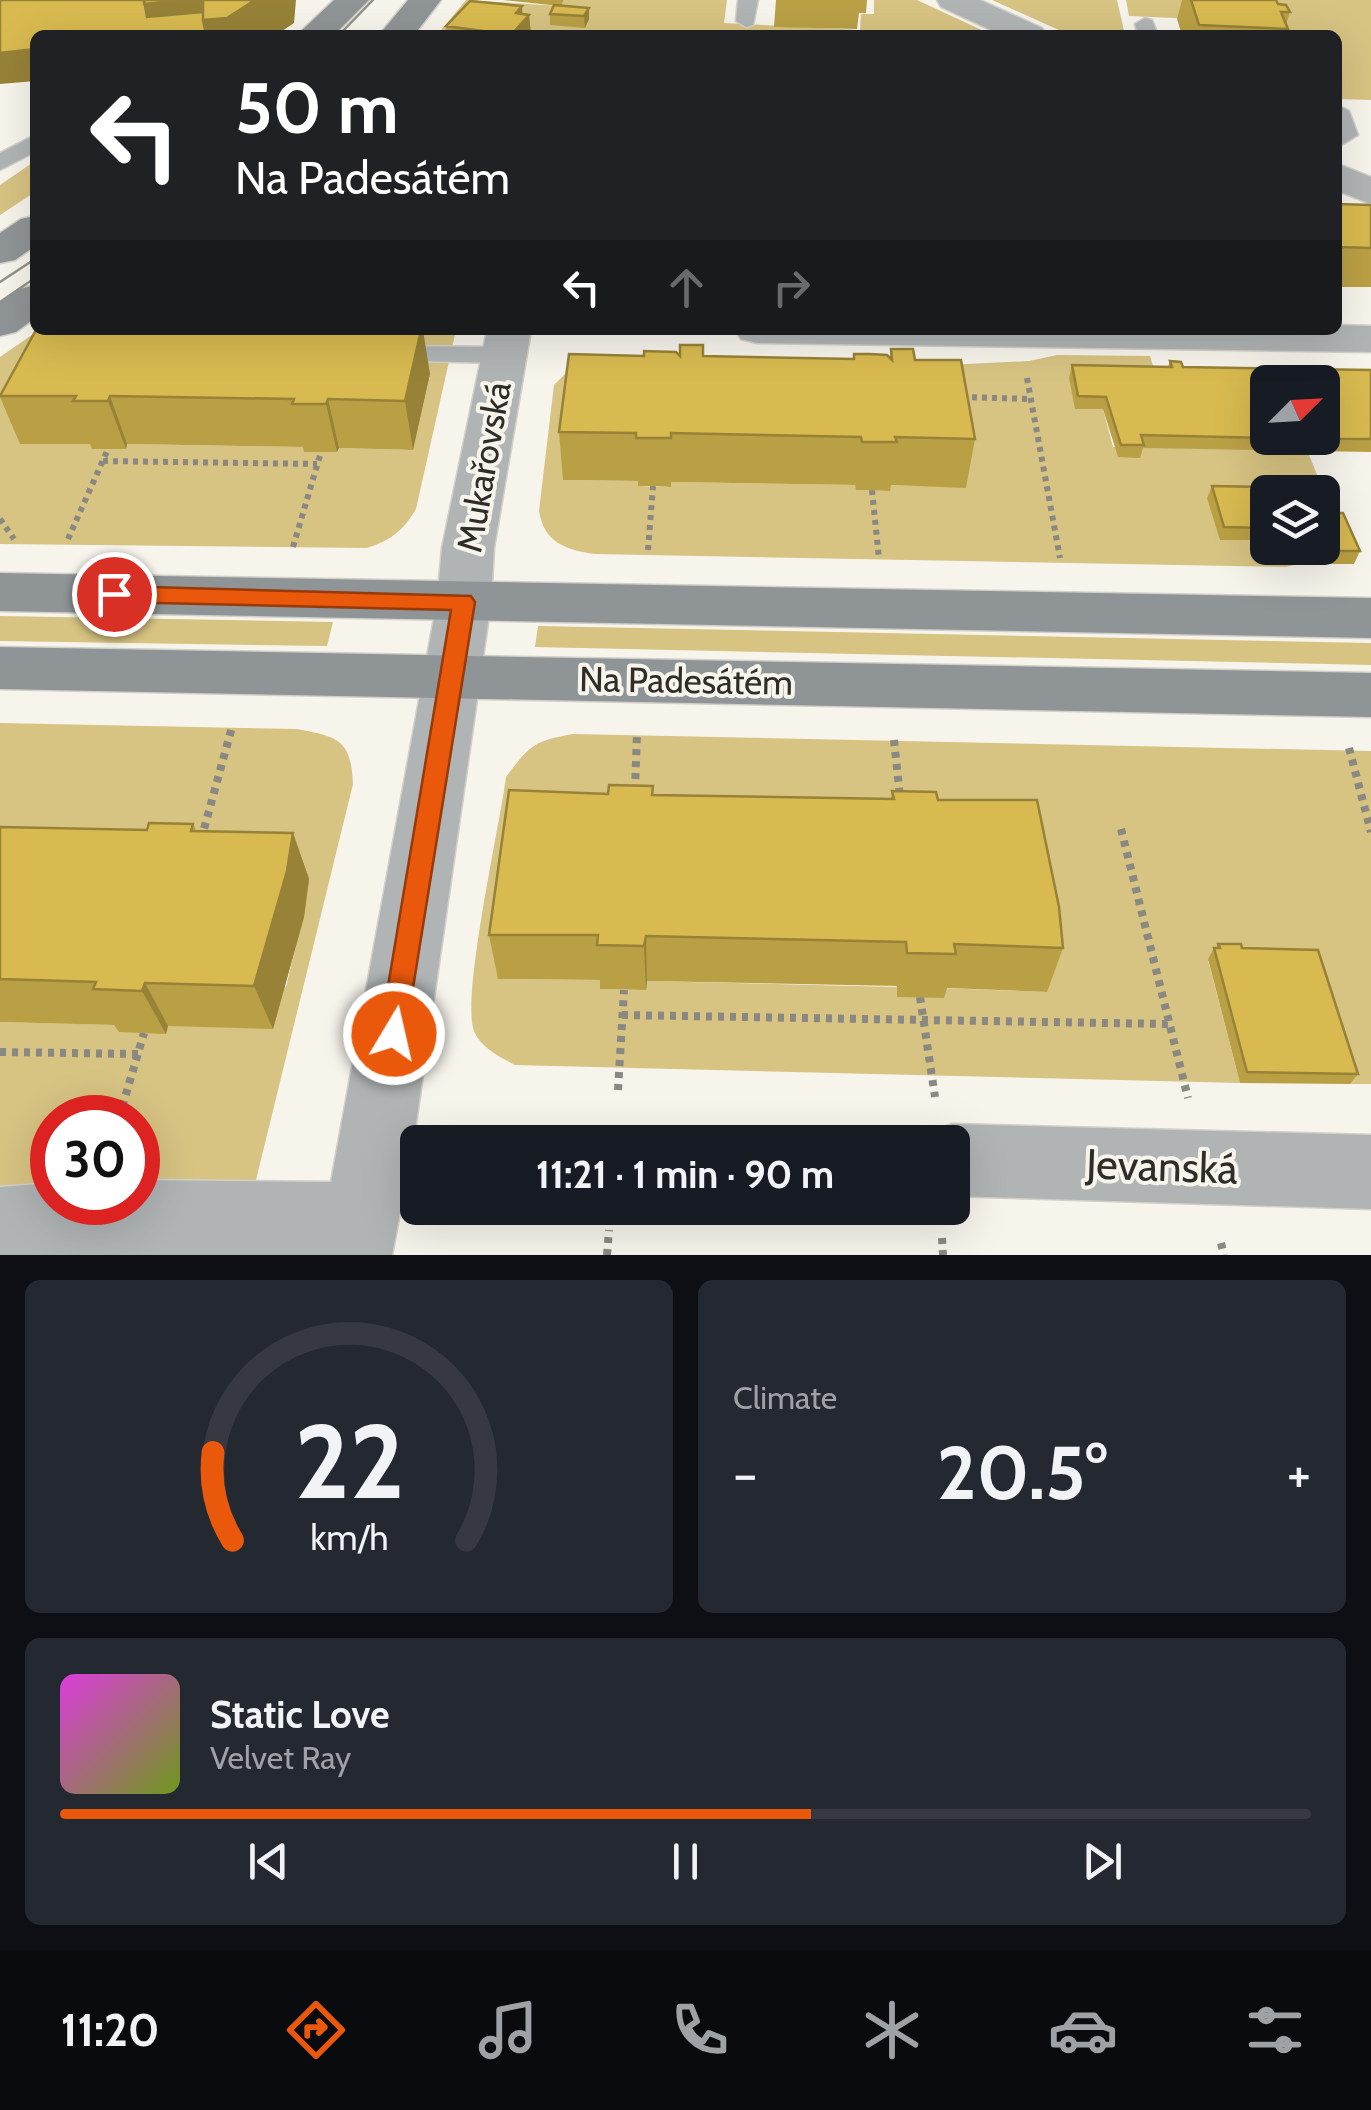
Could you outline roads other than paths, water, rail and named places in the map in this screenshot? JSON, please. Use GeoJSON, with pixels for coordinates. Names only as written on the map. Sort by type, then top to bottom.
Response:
{"type":"FeatureCollection","features":[{"type":"Feature","properties":{"kind":"main road"},"geometry":{"type":"LineString","coordinates":[[319,30],[352,0]]}},
{"type":"Feature","properties":{"kind":"main road"},"geometry":{"type":"LineString","coordinates":[[400,30],[425,0]]}},
{"type":"Feature","properties":{"kind":"main road"},"geometry":{"type":"LineString","coordinates":[[0,251],[30,231]]}},
{"type":"Feature","properties":{"kind":"main road"},"geometry":{"type":"LineString","coordinates":[[0,323],[30,302]]}},
{"type":"Feature","properties":{"kind":"main road"},"geometry":{"type":"LineString","coordinates":[[0,592],[1371,618]]}},
{"type":"Feature","properties":{"kind":"main road","name":"Na Padesátém"},"geometry":{"type":"LineString","coordinates":[[0,668],[452,676],[1359,716]]}},
{"type":"Feature","properties":{"kind":"street"},"geometry":{"type":"LineString","coordinates":[[954,0],[1009,30]]}},
{"type":"Feature","properties":{"kind":"street"},"geometry":{"type":"LineString","coordinates":[[1342,178],[1371,192]]}},
{"type":"Feature","properties":{"kind":"street"},"geometry":{"type":"LineString","coordinates":[[1107,335],[1371,338]]}},
{"type":"Feature","properties":{"kind":"street","name":"Mukařovská"},"geometry":{"type":"LineString","coordinates":[[357,1237],[397,1145],[468,548],[506,342]]}},
{"type":"Feature","properties":{"kind":"street","name":"Jevanská"},"geometry":{"type":"LineString","coordinates":[[970,1132],[1371,1172]]}},
{"type":"Feature","properties":{"kind":"street"},"geometry":{"type":"LineString","coordinates":[[0,1225],[90,1218],[357,1237]]}},
{"type":"Feature","properties":{"kind":"lane"},"geometry":{"type":"LineString","coordinates":[[0,163],[30,145]]}},
{"type":"Feature","properties":{"kind":"lane"},"geometry":{"type":"LineString","coordinates":[[351,354],[506,342]]}},
{"type":"Feature","properties":{"kind":"tram line"},"geometry":{"type":"LineString","coordinates":[[344,30],[373,0]]}},
{"type":"Feature","properties":{"kind":"tram line"},"geometry":{"type":"LineString","coordinates":[[0,282],[30,262]]}},
{"type":"Feature","properties":{"kind":"tram line"},"geometry":{"type":"LineString","coordinates":[[0,302],[30,281]]}}]}
